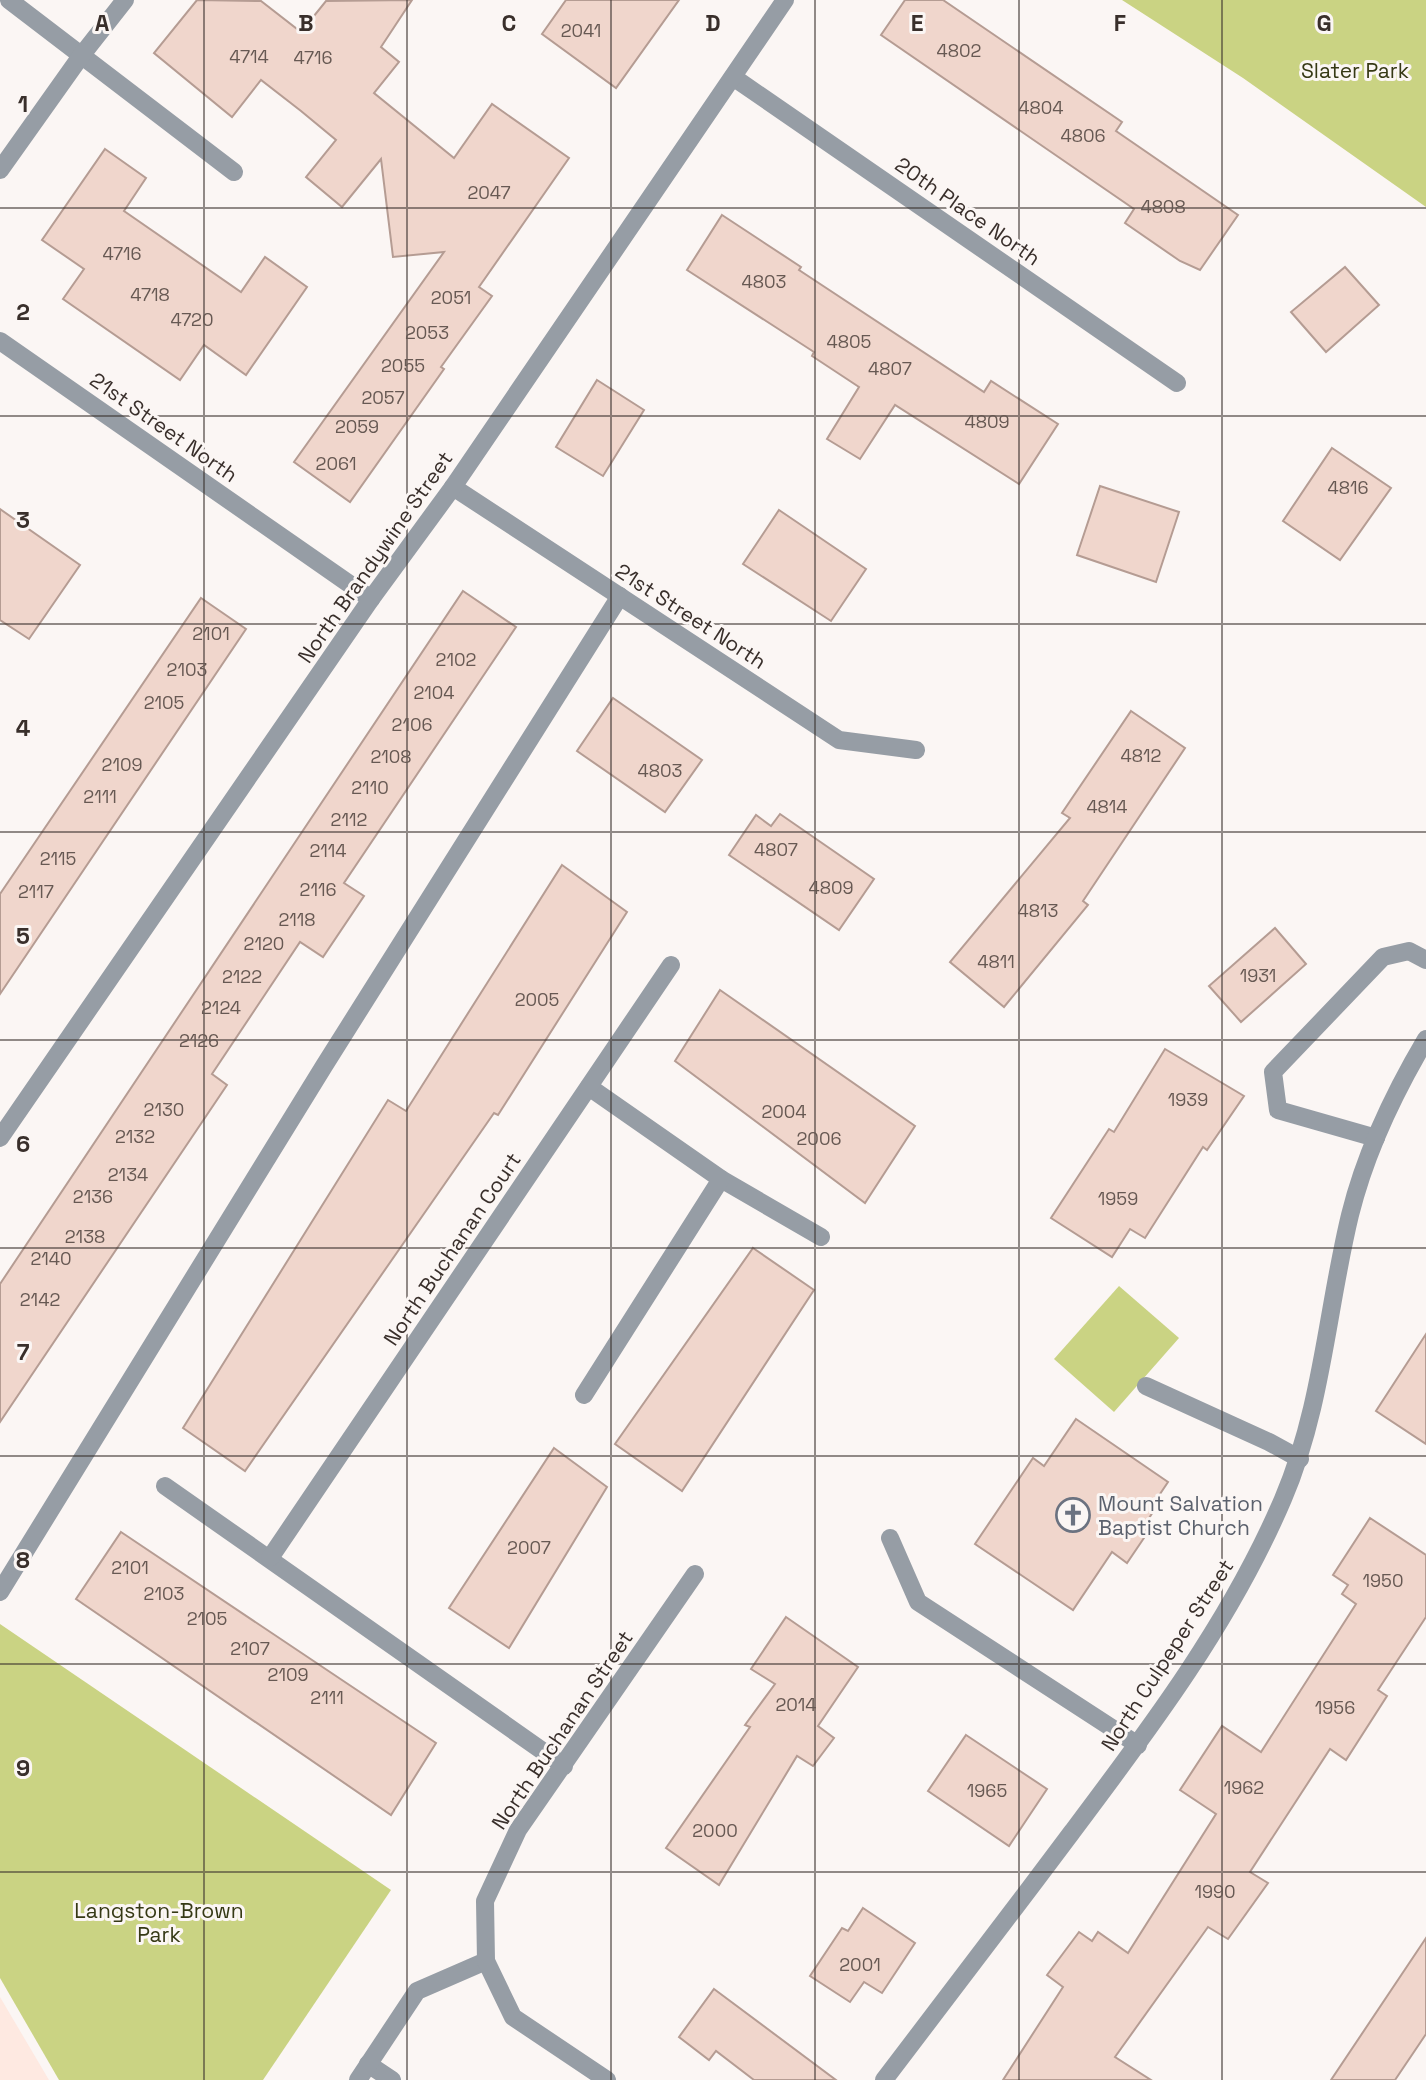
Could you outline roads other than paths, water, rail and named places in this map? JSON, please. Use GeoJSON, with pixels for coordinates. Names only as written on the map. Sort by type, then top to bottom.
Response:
{"type":"FeatureCollection","features":[{"type":"Feature","properties":{"kind":"street"},"geometry":{"type":"LineString","coordinates":[[9,0],[234,172]]}},
{"type":"Feature","properties":{"kind":"street"},"geometry":{"type":"LineString","coordinates":[[0,170],[81,56],[125,0]]}},
{"type":"Feature","properties":{"kind":"street","name":"North Brandywine Street"},"geometry":{"type":"LineString","coordinates":[[0,1138],[371,599],[453,487],[785,0]]}},
{"type":"Feature","properties":{"kind":"street","name":"20th Place North"},"geometry":{"type":"LineString","coordinates":[[733,77],[1177,383]]}},
{"type":"Feature","properties":{"kind":"street","name":"21st Street North"},"geometry":{"type":"LineString","coordinates":[[0,341],[371,599]]}},
{"type":"Feature","properties":{"kind":"street","name":"21st Street North"},"geometry":{"type":"LineString","coordinates":[[453,487],[839,740],[916,750]]}},
{"type":"Feature","properties":{"kind":"street"},"geometry":{"type":"LineString","coordinates":[[0,1592],[324,1066],[620,597]]}},
{"type":"Feature","properties":{"kind":"street"},"geometry":{"type":"LineString","coordinates":[[1376,1138],[1279,1110],[1273,1072],[1383,957],[1409,951],[1426,960]]}},
{"type":"Feature","properties":{"kind":"street","name":"North Buchanan Court"},"geometry":{"type":"LineString","coordinates":[[270,1558],[671,965]]}},
{"type":"Feature","properties":{"kind":"street","name":"North Culpeper Street"},"geometry":{"type":"LineString","coordinates":[[884,2080],[1138,1745],[1227,1612],[1257,1557],[1300,1459],[1319,1385],[1351,1214],[1376,1138],[1426,1040]]}},
{"type":"Feature","properties":{"kind":"street"},"geometry":{"type":"LineString","coordinates":[[589,1087],[721,1179],[821,1237]]}},
{"type":"Feature","properties":{"kind":"street"},"geometry":{"type":"LineString","coordinates":[[584,1395],[721,1179]]}},
{"type":"Feature","properties":{"kind":"street"},"geometry":{"type":"LineString","coordinates":[[1146,1387],[1269,1442],[1300,1459]]}},
{"type":"Feature","properties":{"kind":"street"},"geometry":{"type":"LineString","coordinates":[[165,1486],[564,1766]]}},
{"type":"Feature","properties":{"kind":"street"},"geometry":{"type":"LineString","coordinates":[[890,1538],[918,1602],[1138,1745]]}},
{"type":"Feature","properties":{"kind":"street","name":"North Buchanan Street"},"geometry":{"type":"LineString","coordinates":[[486,1961],[485,1901],[518,1830],[695,1574]]}},
{"type":"Feature","properties":{"kind":"street"},"geometry":{"type":"LineString","coordinates":[[358,2080],[417,1991],[486,1961],[513,2017],[607,2080]]}},
{"type":"Feature","properties":{"kind":"street"},"geometry":{"type":"LineString","coordinates":[[368,2064],[392,2080]]}},
{"type":"Feature","properties":{"kind":"place","name":"Mount Salvation Baptist Church"},"geometry":{"type":"Point","coordinates":[1073,1515]}},
{"type":"Feature","properties":{"kind":"park label","name":"Slater Park"},"geometry":{"type":"Point","coordinates":[1355,70]}},
{"type":"Feature","properties":{"kind":"park label","name":"Langston-Brown Park"},"geometry":{"type":"Point","coordinates":[159,1922]}}]}
